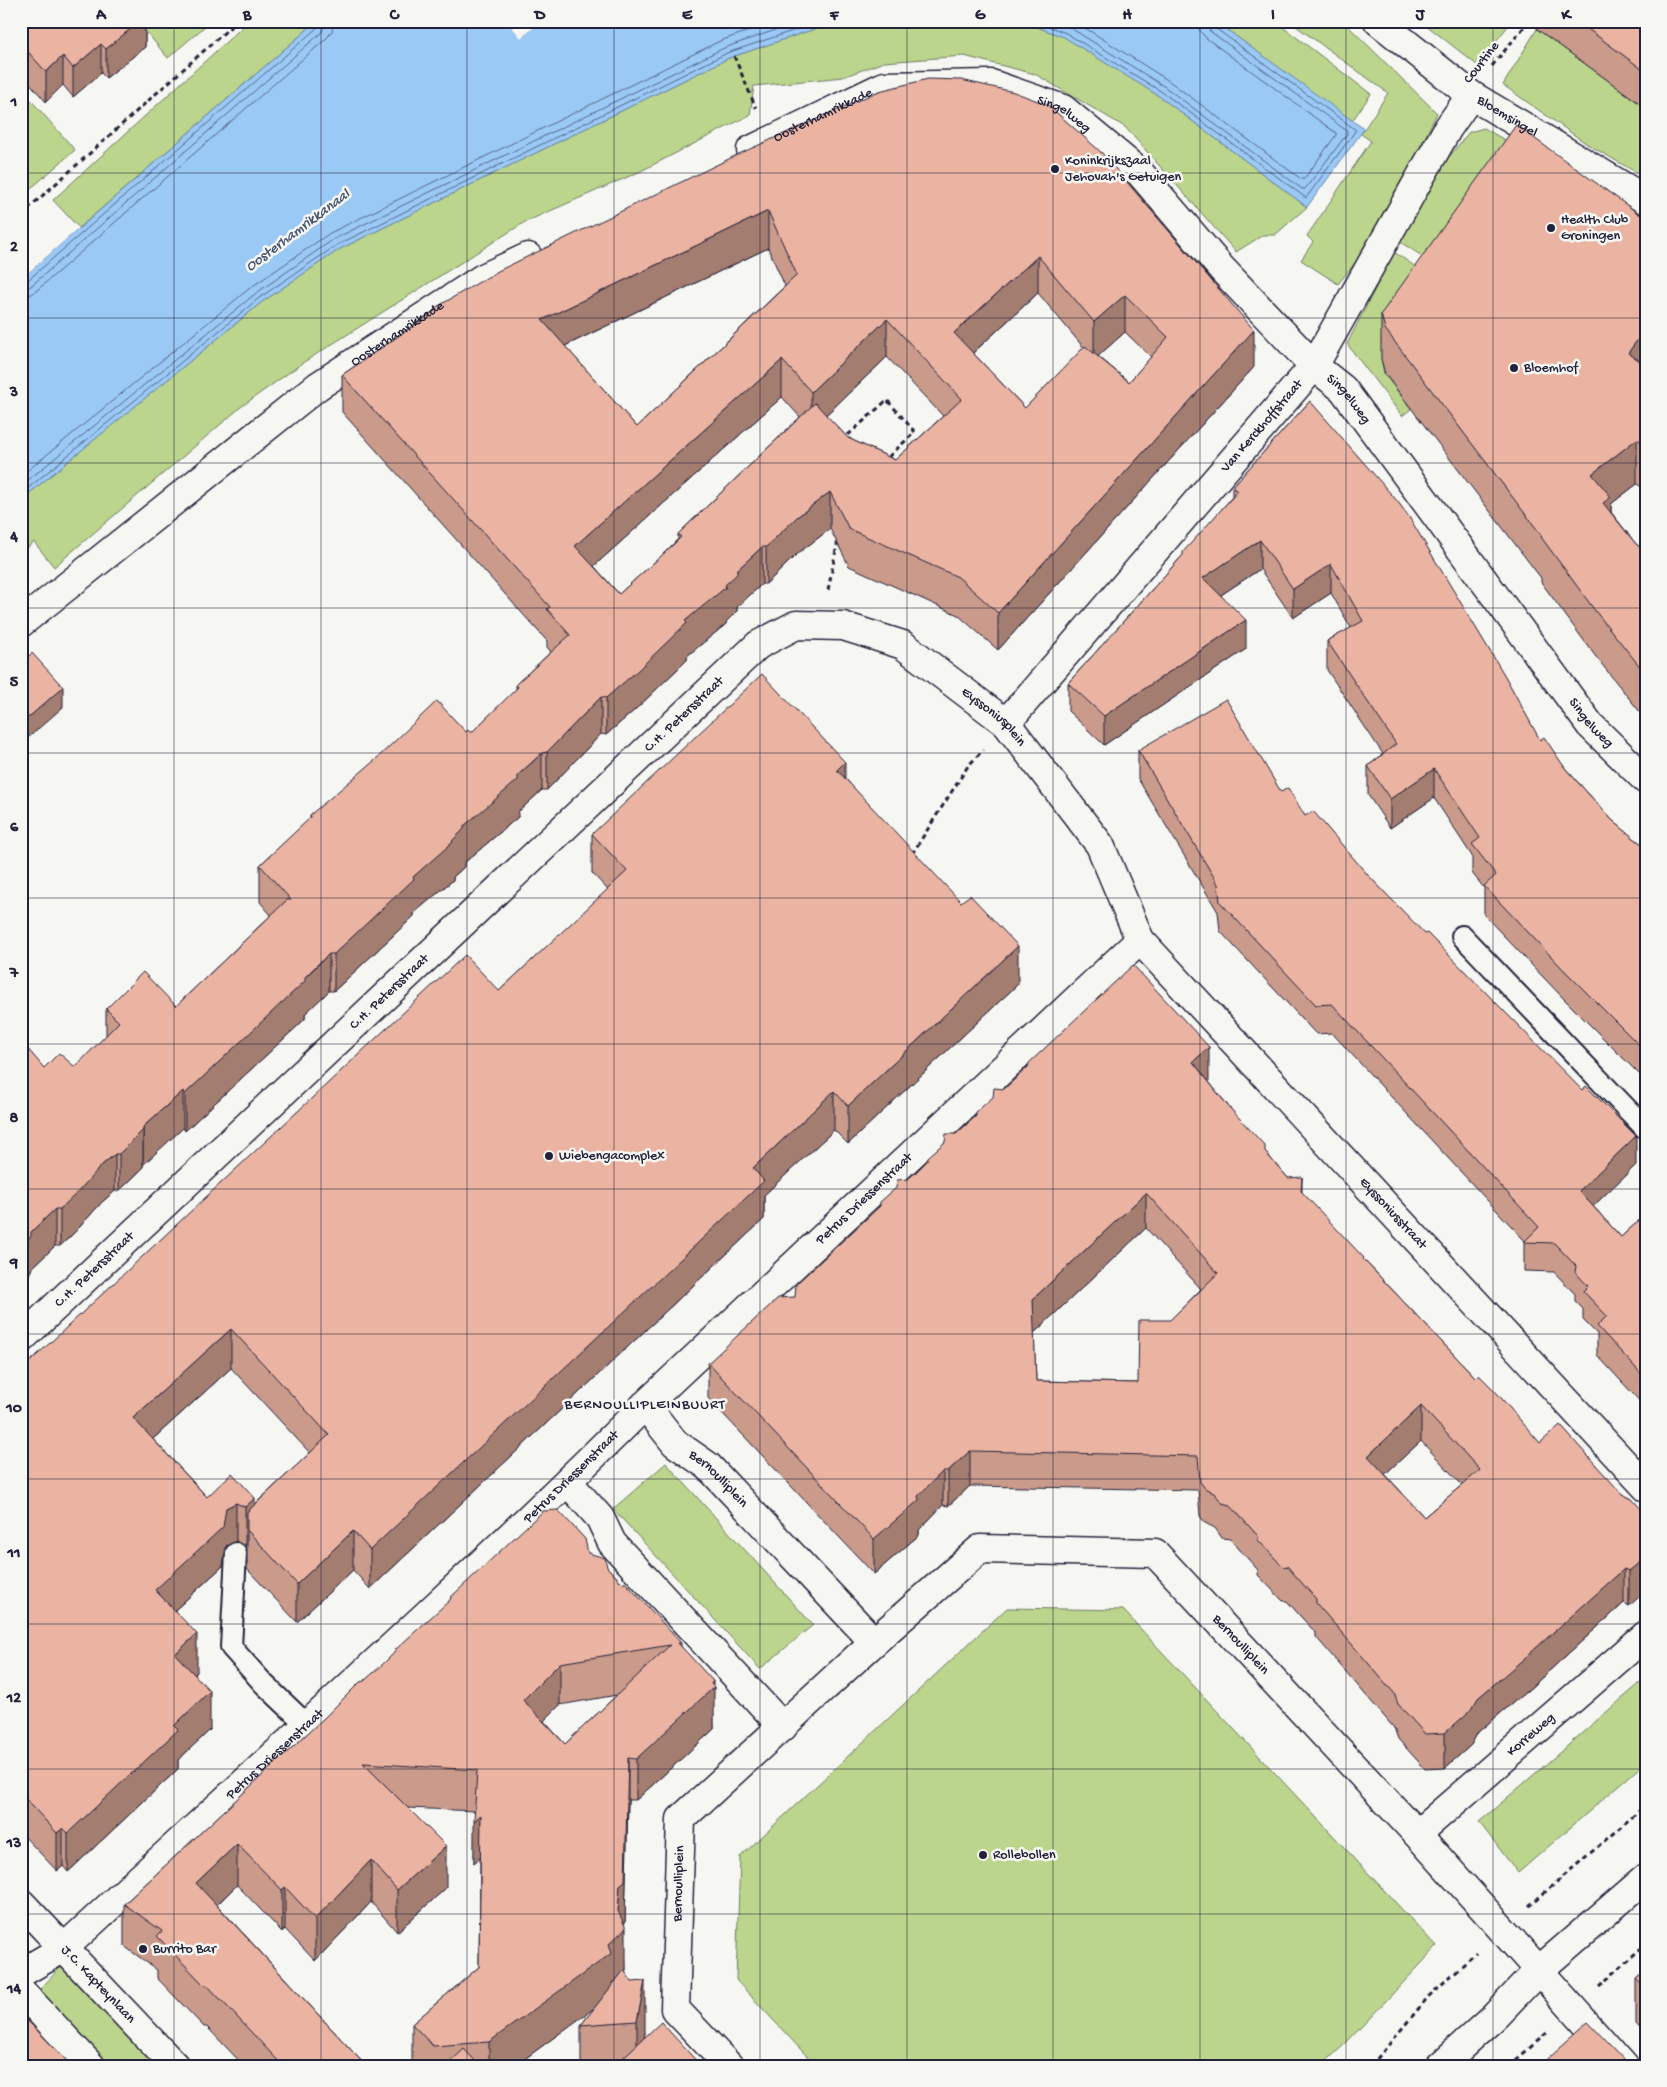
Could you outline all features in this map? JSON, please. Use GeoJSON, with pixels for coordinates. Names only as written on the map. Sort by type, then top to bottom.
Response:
{"type":"FeatureCollection","features":[{"type":"Feature","properties":{"kind":"street","name":"Bloemsingel"},"geometry":{"type":"LineString","coordinates":[[1378,21],[1471,95],[1646,200]]}},
{"type":"Feature","properties":{"kind":"street","name":"Oosterhamrikkade"},"geometry":{"type":"LineString","coordinates":[[725,162],[884,86],[991,84]]}},
{"type":"Feature","properties":{"kind":"street","name":"Singelweg"},"geometry":{"type":"LineString","coordinates":[[991,84],[1063,108],[1140,173],[1222,269],[1314,366],[1343,390],[1590,725],[1646,780]]}},
{"type":"Feature","properties":{"kind":"street","name":"Van Kerckhoffstraat"},"geometry":{"type":"LineString","coordinates":[[1006,722],[1314,366],[1448,128],[1471,95]]}},
{"type":"Feature","properties":{"kind":"street","name":"Oosterhamrikkade"},"geometry":{"type":"LineString","coordinates":[[21,622],[318,386],[483,278],[546,248]]}},
{"type":"Feature","properties":{"kind":"street","name":"Eyssoniusplein"},"geometry":{"type":"LineString","coordinates":[[758,645],[796,625],[843,626],[903,646],[1006,722],[1100,845],[1140,940]]}},
{"type":"Feature","properties":{"kind":"street","name":"C.H. Petersstraat"},"geometry":{"type":"LineString","coordinates":[[21,1339],[758,645]]}},
{"type":"Feature","properties":{"kind":"street","name":"Petrus Driessenstraat"},"geometry":{"type":"LineString","coordinates":[[21,1973],[64,1948],[568,1482],[645,1405],[1140,940]]}},
{"type":"Feature","properties":{"kind":"street","name":"Eyssoniusstraat"},"geometry":{"type":"LineString","coordinates":[[1140,940],[1646,1487]]}},
{"type":"Feature","properties":{"kind":"street","name":"Bernoulliplein"},"geometry":{"type":"LineString","coordinates":[[645,1405],[675,1443],[708,1466],[874,1642]]}},
{"type":"Feature","properties":{"kind":"street"},"geometry":{"type":"LineString","coordinates":[[568,1482],[600,1518],[612,1543],[783,1727]]}},
{"type":"Feature","properties":{"kind":"street","name":"Bernoulliplein"},"geometry":{"type":"LineString","coordinates":[[729,2066],[675,2009],[681,1819],[874,1642],[980,1549],[1156,1554],[1417,1834],[1624,2066]]}},
{"type":"Feature","properties":{"kind":"street","name":"Korreweg"},"geometry":{"type":"LineString","coordinates":[[1417,1834],[1646,1635]]}},
{"type":"Feature","properties":{"kind":"street"},"geometry":{"type":"LineString","coordinates":[[1440,2066],[1495,2016],[1538,1971],[1646,1878]]}},
{"type":"Feature","properties":{"kind":"street","name":"J.C. Kapteynlaan"},"geometry":{"type":"LineString","coordinates":[[21,1903],[175,2066]]}},
{"type":"Feature","properties":{"kind":"street"},"geometry":{"type":"LineString","coordinates":[[21,1991],[91,2066]]}},
{"type":"Feature","properties":{"kind":"lane"},"geometry":{"type":"LineString","coordinates":[[1462,936],[1646,1129]]}},
{"type":"Feature","properties":{"kind":"lane"},"geometry":{"type":"LineString","coordinates":[[236,1553],[231,1647],[264,1684],[306,1724]]}},
{"type":"Feature","properties":{"kind":"path"},"geometry":{"type":"LineString","coordinates":[[21,215],[237,21]]}},
{"type":"Feature","properties":{"kind":"path","name":"Courtine"},"geometry":{"type":"LineString","coordinates":[[1471,95],[1529,21]]}},
{"type":"Feature","properties":{"kind":"path"},"geometry":{"type":"LineString","coordinates":[[734,56],[770,141]]}},
{"type":"Feature","properties":{"kind":"path"},"geometry":{"type":"LineString","coordinates":[[853,442],[847,436],[887,400],[915,432],[883,462]]}},
{"type":"Feature","properties":{"kind":"path"},"geometry":{"type":"LineString","coordinates":[[821,625],[838,538]]}},
{"type":"Feature","properties":{"kind":"path"},"geometry":{"type":"LineString","coordinates":[[910,858],[968,766],[979,754]]}},
{"type":"Feature","properties":{"kind":"green space"},"geometry":{"type":"Polygon","coordinates":[[[137,21],[211,21],[168,58],[137,21]]]}},
{"type":"Feature","properties":{"kind":"green space"},"geometry":{"type":"Polygon","coordinates":[[[249,21],[317,21],[79,228],[53,200],[249,21]]]}},
{"type":"Feature","properties":{"kind":"green space"},"geometry":{"type":"Polygon","coordinates":[[[838,21],[1021,21],[1064,37],[1159,96],[1307,207],[1275,235],[1263,235],[1236,252],[1125,127],[1035,74],[964,56],[884,62],[843,77],[754,86],[750,115],[639,172],[525,222],[304,362],[242,406],[54,567],[34,542],[21,553],[21,500],[262,302],[340,249],[729,58],[838,21]]]}},
{"type":"Feature","properties":{"kind":"green space"},"geometry":{"type":"Polygon","coordinates":[[[1215,21],[1275,21],[1371,94],[1352,121],[1215,21]]]}},
{"type":"Feature","properties":{"kind":"green space"},"geometry":{"type":"Polygon","coordinates":[[[1289,21],[1343,21],[1437,113],[1375,239],[1338,284],[1301,260],[1313,242],[1307,236],[1371,141],[1361,134],[1388,93],[1289,21]]]}},
{"type":"Feature","properties":{"kind":"green space"},"geometry":{"type":"Polygon","coordinates":[[[1421,21],[1512,21],[1477,65],[1421,21]]]}},
{"type":"Feature","properties":{"kind":"green space"},"geometry":{"type":"Polygon","coordinates":[[[1537,29],[1646,108],[1646,178],[1587,144],[1503,85],[1537,29]]]}},
{"type":"Feature","properties":{"kind":"green space"},"geometry":{"type":"Polygon","coordinates":[[[21,89],[75,150],[21,197],[21,89]]]}},
{"type":"Feature","properties":{"kind":"green space"},"geometry":{"type":"Polygon","coordinates":[[[1484,128],[1572,179],[1441,268],[1400,242],[1432,178],[1469,132],[1484,128]]]}},
{"type":"Feature","properties":{"kind":"green space"},"geometry":{"type":"Polygon","coordinates":[[[1394,252],[1429,276],[1381,358],[1384,374],[1411,409],[1402,416],[1347,344],[1394,252]]]}},
{"type":"Feature","properties":{"kind":"green space"},"geometry":{"type":"Polygon","coordinates":[[[666,1463],[813,1625],[760,1669],[613,1509],[666,1463]]]}},
{"type":"Feature","properties":{"kind":"green space"},"geometry":{"type":"Polygon","coordinates":[[[1007,1608],[1123,1610],[1437,1947],[1345,2044],[1321,2066],[816,2066],[736,1980],[740,1857],[1007,1608]]]}},
{"type":"Feature","properties":{"kind":"green space"},"geometry":{"type":"Polygon","coordinates":[[[1646,1678],[1646,1762],[1518,1873],[1479,1822],[1646,1678]]]}},
{"type":"Feature","properties":{"kind":"green space"},"geometry":{"type":"Polygon","coordinates":[[[61,1967],[72,1968],[163,2066],[106,2066],[40,1996],[40,1989],[61,1967]]]}},
{"type":"Feature","properties":{"kind":"water","name":"Oosterhamrikkanaal"},"geometry":{"type":"Polygon","coordinates":[[[317,21],[838,21],[729,58],[340,249],[262,302],[21,500],[21,279],[317,21]]]}},
{"type":"Feature","properties":{"kind":"water"},"geometry":{"type":"Polygon","coordinates":[[[1021,21],[1215,21],[1364,129],[1307,207],[1159,96],[1064,37],[1021,21]]]}},
{"type":"Feature","properties":{"kind":"pier"},"geometry":{"type":"Polygon","coordinates":[[[507,21],[541,21],[521,38],[507,21]]]}},
{"type":"Feature","properties":{"kind":"pier"},"geometry":{"type":"Polygon","coordinates":[[[77,226],[79,228],[21,279],[21,276],[77,226]]]}},
{"type":"Feature","properties":{"kind":"building"},"geometry":{"type":"Polygon","coordinates":[[[21,21],[140,21],[106,49],[101,44],[73,68],[63,56],[46,72],[21,44],[21,21]]]}},
{"type":"Feature","properties":{"kind":"building"},"geometry":{"type":"Polygon","coordinates":[[[1577,21],[1646,21],[1646,72],[1577,21]]]}},
{"type":"Feature","properties":{"kind":"building"},"geometry":{"type":"Polygon","coordinates":[[[928,79],[961,80],[1014,92],[1048,105],[1102,153],[1254,330],[998,613],[958,577],[849,529],[830,492],[797,517],[766,547],[762,547],[737,570],[737,574],[725,585],[726,587],[685,621],[687,623],[637,671],[606,698],[601,697],[547,752],[542,753],[518,775],[518,780],[464,826],[464,829],[453,842],[413,877],[414,879],[334,954],[329,954],[317,965],[305,977],[305,981],[185,1094],[183,1091],[143,1127],[143,1130],[119,1154],[115,1154],[102,1165],[60,1209],[55,1209],[31,1232],[31,1236],[21,1247],[21,1041],[44,1068],[59,1053],[75,1067],[119,1022],[106,1009],[143,972],[176,1006],[287,900],[291,900],[260,865],[311,817],[310,815],[374,761],[437,701],[466,732],[468,730],[471,733],[518,687],[516,684],[570,635],[547,609],[550,607],[342,375],[436,310],[435,308],[498,271],[739,154],[879,91],[928,79]],[[768,211],[542,320],[637,427],[797,275],[768,211]],[[1038,256],[954,333],[1025,408],[1085,346],[1129,382],[1168,337],[1125,295],[1094,322],[1038,256]],[[887,319],[811,392],[782,360],[575,546],[619,594],[681,537],[678,534],[815,403],[848,438],[895,460],[962,399],[887,319]]]}},
{"type":"Feature","properties":{"kind":"building","name":"Bloemhof"},"geometry":{"type":"Polygon","coordinates":[[[1516,125],[1646,219],[1646,328],[1628,353],[1646,365],[1646,445],[1637,439],[1592,474],[1611,497],[1603,503],[1636,544],[1646,552],[1646,674],[1596,612],[1542,536],[1385,329],[1381,314],[1516,125]]]}},
{"type":"Feature","properties":{"kind":"building"},"geometry":{"type":"Polygon","coordinates":[[[1310,401],[1409,517],[1505,676],[1540,740],[1544,737],[1565,768],[1612,820],[1646,847],[1646,1052],[1484,886],[1496,875],[1472,844],[1480,838],[1434,769],[1390,799],[1368,766],[1396,744],[1327,641],[1363,621],[1331,564],[1293,589],[1260,540],[1203,578],[1246,620],[1104,716],[1068,683],[1238,491],[1232,487],[1310,401]]]}},
{"type":"Feature","properties":{"kind":"building"},"geometry":{"type":"Polygon","coordinates":[[[32,653],[63,687],[21,724],[21,663],[32,653]]]}},
{"type":"Feature","properties":{"kind":"building","name":"Wiebengacomplex"},"geometry":{"type":"Polygon","coordinates":[[[762,674],[845,762],[837,770],[961,902],[970,895],[1018,946],[848,1106],[834,1091],[753,1168],[764,1181],[370,1550],[353,1531],[297,1584],[247,1530],[247,1512],[329,1435],[231,1329],[133,1418],[207,1497],[232,1473],[255,1498],[245,1507],[236,1503],[226,1508],[223,1527],[155,1590],[197,1634],[175,1654],[210,1691],[174,1726],[178,1730],[68,1833],[63,1828],[57,1833],[21,1794],[21,1370],[465,955],[499,991],[627,871],[592,834],[762,674]]]}},
{"type":"Feature","properties":{"kind":"building"},"geometry":{"type":"Polygon","coordinates":[[[1226,699],[1281,792],[1288,788],[1305,816],[1313,811],[1367,874],[1425,934],[1427,933],[1582,1090],[1586,1086],[1636,1136],[1579,1191],[1621,1237],[1646,1214],[1646,1379],[1597,1326],[1607,1316],[1583,1291],[1588,1286],[1575,1272],[1576,1266],[1554,1243],[1524,1242],[1539,1227],[1332,1004],[1316,1005],[1220,902],[1218,884],[1138,750],[1226,699]]]}},
{"type":"Feature","properties":{"kind":"building"},"geometry":{"type":"Polygon","coordinates":[[[1133,965],[1209,1047],[1193,1062],[1228,1106],[1265,1146],[1265,1152],[1288,1178],[1302,1177],[1301,1191],[1363,1259],[1476,1378],[1479,1375],[1496,1392],[1540,1443],[1560,1425],[1622,1494],[1632,1499],[1646,1514],[1646,1557],[1629,1571],[1624,1569],[1478,1698],[1471,1710],[1445,1733],[1425,1734],[1398,1704],[1394,1693],[1316,1603],[1316,1599],[1287,1566],[1283,1567],[1230,1505],[1222,1503],[1215,1494],[1205,1488],[1200,1482],[1198,1456],[970,1451],[948,1471],[943,1471],[918,1496],[919,1500],[874,1539],[708,1363],[778,1298],[795,1297],[796,1284],[880,1206],[880,1202],[896,1188],[897,1180],[908,1179],[945,1142],[946,1134],[956,1134],[993,1097],[994,1088],[1004,1089],[1028,1067],[1029,1063],[1133,965]],[[1146,1193],[1033,1299],[1036,1381],[1138,1383],[1139,1320],[1170,1320],[1218,1273],[1146,1193]],[[1421,1406],[1368,1456],[1424,1517],[1480,1470],[1421,1406]]]}},
{"type":"Feature","properties":{"kind":"building"},"geometry":{"type":"Polygon","coordinates":[[[558,1510],[585,1539],[588,1553],[605,1558],[607,1567],[622,1583],[626,1583],[713,1681],[711,1684],[714,1687],[636,1759],[628,1758],[625,1881],[620,1885],[618,1911],[626,1928],[609,1944],[612,1953],[489,2042],[433,2046],[412,2024],[479,1967],[481,1815],[474,1821],[477,1770],[363,1763],[446,1846],[397,1890],[371,1860],[315,1919],[285,1887],[282,1890],[237,1844],[196,1883],[366,2066],[283,2066],[207,1985],[204,1985],[157,1936],[162,1931],[124,1904],[325,1717],[360,1682],[364,1681],[381,1666],[395,1650],[543,1511],[558,1510]],[[670,1645],[560,1663],[523,1700],[565,1744],[670,1645]]]}},
{"type":"Feature","properties":{"kind":"building"},"geometry":{"type":"Polygon","coordinates":[[[624,1970],[632,1982],[645,1981],[637,2021],[581,2025],[624,1970]]]}},
{"type":"Feature","properties":{"kind":"building"},"geometry":{"type":"Polygon","coordinates":[[[1646,1971],[1646,1989],[1636,1979],[1646,1971]]]}},
{"type":"Feature","properties":{"kind":"building"},"geometry":{"type":"Polygon","coordinates":[[[21,2014],[72,2066],[21,2066],[21,2014]]]}},
{"type":"Feature","properties":{"kind":"building"},"geometry":{"type":"Polygon","coordinates":[[[661,2022],[701,2066],[614,2066],[661,2022]]]}},
{"type":"Feature","properties":{"kind":"building"},"geometry":{"type":"Polygon","coordinates":[[[1588,2022],[1630,2066],[1539,2066],[1588,2022]]]}},
{"type":"Feature","properties":{"kind":"building"},"geometry":{"type":"Polygon","coordinates":[[[464,2049],[480,2066],[446,2066],[464,2049]]]}},
{"type":"Feature","properties":{"kind":"place","name":"Koninkrijkszaal Jehovah's Getuigen"},"geometry":{"type":"Point","coordinates":[1055,169]}},
{"type":"Feature","properties":{"kind":"place","name":"Health Club Groningen"},"geometry":{"type":"Point","coordinates":[1551,228]}},
{"type":"Feature","properties":{"kind":"place","name":"Bloemhof"},"geometry":{"type":"Point","coordinates":[1514,368]}},
{"type":"Feature","properties":{"kind":"place","name":"Wiebengacomplex"},"geometry":{"type":"Point","coordinates":[549,1156]}},
{"type":"Feature","properties":{"kind":"place","name":"Rollebollen"},"geometry":{"type":"Point","coordinates":[983,1855]}},
{"type":"Feature","properties":{"kind":"place","name":"Burrito Bar"},"geometry":{"type":"Point","coordinates":[143,1949]}},
{"type":"Feature","properties":{"kind":"district","name":"BERNOULLIPLEINBUURT"},"geometry":{"type":"Point","coordinates":[645,1405]}}]}
